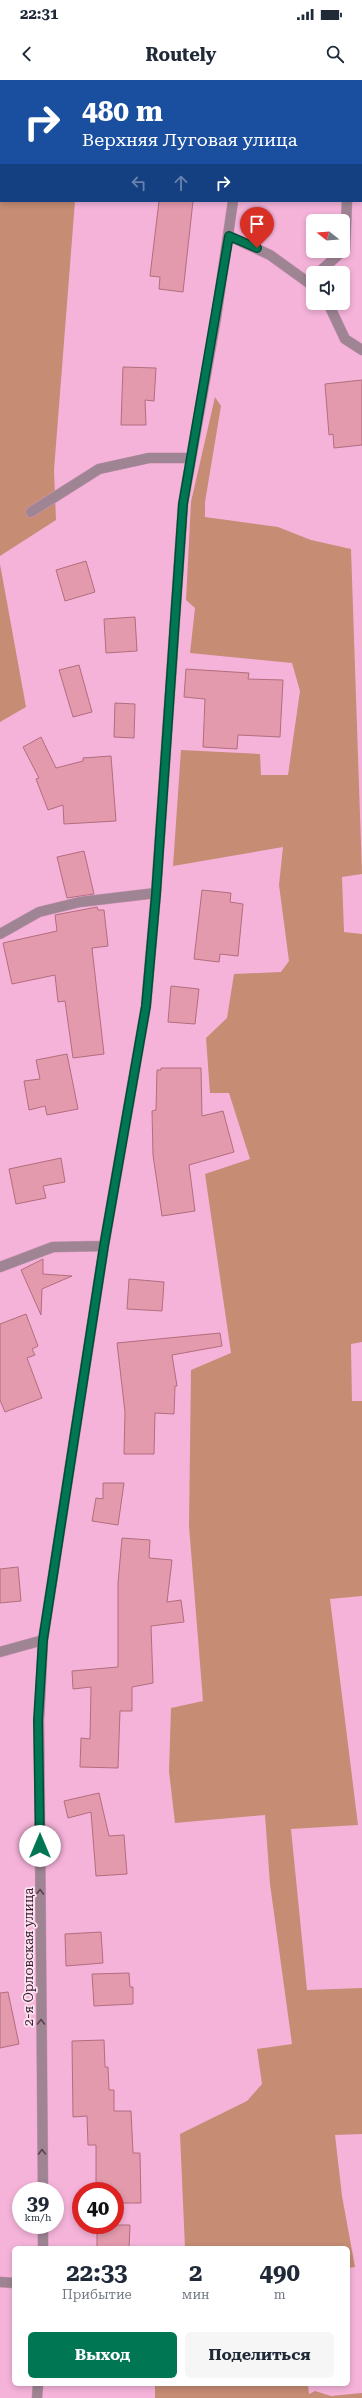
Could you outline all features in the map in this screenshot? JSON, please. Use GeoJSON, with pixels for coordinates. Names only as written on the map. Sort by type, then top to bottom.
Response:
{"type":"FeatureCollection","features":[{"type":"Feature","properties":{"kind":"street","name":"2-я Орловская улица"},"geometry":{"type":"LineString","coordinates":[[42,2182],[38,1720],[43,1640],[104,1246],[146,1006],[156,894],[183,504],[229,236],[233,202]]}},
{"type":"Feature","properties":{"kind":"street"},"geometry":{"type":"LineString","coordinates":[[326,266],[346,249],[347,202]]}},
{"type":"Feature","properties":{"kind":"street"},"geometry":{"type":"LineString","coordinates":[[229,236],[270,255],[306,278]]}},
{"type":"Feature","properties":{"kind":"street"},"geometry":{"type":"LineString","coordinates":[[331,310],[345,339],[362,350]]}},
{"type":"Feature","properties":{"kind":"street"},"geometry":{"type":"LineString","coordinates":[[31,512],[99,469],[149,458],[191,458]]}},
{"type":"Feature","properties":{"kind":"street"},"geometry":{"type":"LineString","coordinates":[[0,934],[39,912],[80,902],[156,894]]}},
{"type":"Feature","properties":{"kind":"street"},"geometry":{"type":"LineString","coordinates":[[0,1267],[53,1247],[104,1246]]}},
{"type":"Feature","properties":{"kind":"street"},"geometry":{"type":"LineString","coordinates":[[0,1652],[43,1640]]}},
{"type":"Feature","properties":{"kind":"street"},"geometry":{"type":"LineString","coordinates":[[43,2234],[43,2246]]}},
{"type":"Feature","properties":{"kind":"street"},"geometry":{"type":"LineString","coordinates":[[0,2282],[12,2283]]}},
{"type":"Feature","properties":{"kind":"street"},"geometry":{"type":"LineString","coordinates":[[37,2398],[38,2386]]}},
{"type":"Feature","properties":{"kind":"shaded area"},"geometry":{"type":"Polygon","coordinates":[[[0,202],[75,202],[54,470],[56,520],[0,556],[0,202]]]}},
{"type":"Feature","properties":{"kind":"shaded area"},"geometry":{"type":"Polygon","coordinates":[[[215,397],[221,406],[205,502],[205,517],[278,527],[311,540],[351,549],[362,874],[342,877],[344,932],[362,934],[362,1342],[351,1344],[352,1401],[362,1401],[362,1596],[330,1599],[358,1825],[291,1829],[307,1990],[362,1988],[362,2134],[335,2135],[342,2196],[355,2267],[350,2268],[350,2246],[185,2246],[180,2134],[247,2101],[262,2084],[257,2049],[292,2044],[270,1884],[265,1815],[175,1823],[169,1771],[171,1708],[203,1701],[189,1526],[191,1370],[231,1353],[205,1174],[250,1159],[229,1093],[210,1093],[206,1038],[227,1018],[234,974],[281,972],[289,961],[279,885],[283,847],[173,866],[181,750],[260,754],[261,775],[288,775],[300,691],[292,663],[190,653],[195,608],[186,600],[191,502],[215,397]]]}},
{"type":"Feature","properties":{"kind":"shaded area"},"geometry":{"type":"Polygon","coordinates":[[[0,564],[26,707],[0,722],[0,564]]]}},
{"type":"Feature","properties":{"kind":"shaded area"},"geometry":{"type":"Polygon","coordinates":[[[155,2386],[308,2386],[309,2394],[315,2391],[331,2396],[362,2393],[362,2398],[155,2398],[155,2386]]]}},
{"type":"Feature","properties":{"kind":"building"},"geometry":{"type":"Polygon","coordinates":[[[159,202],[193,202],[183,292],[159,289],[160,277],[150,276],[159,202]]]}},
{"type":"Feature","properties":{"kind":"building"},"geometry":{"type":"Polygon","coordinates":[[[123,367],[156,368],[154,401],[145,400],[146,425],[121,425],[123,367]]]}},
{"type":"Feature","properties":{"kind":"building"},"geometry":{"type":"Polygon","coordinates":[[[362,380],[362,445],[334,448],[333,434],[329,435],[325,384],[362,380]]]}},
{"type":"Feature","properties":{"kind":"building"},"geometry":{"type":"Polygon","coordinates":[[[86,561],[95,592],[65,601],[56,570],[86,561]]]}},
{"type":"Feature","properties":{"kind":"building"},"geometry":{"type":"Polygon","coordinates":[[[135,617],[137,651],[106,653],[104,619],[135,617]]]}},
{"type":"Feature","properties":{"kind":"building"},"geometry":{"type":"Polygon","coordinates":[[[79,665],[92,712],[73,717],[59,670],[79,665]]]}},
{"type":"Feature","properties":{"kind":"building"},"geometry":{"type":"Polygon","coordinates":[[[186,669],[249,673],[248,679],[283,680],[280,737],[238,735],[237,749],[203,747],[205,699],[184,697],[186,669]]]}},
{"type":"Feature","properties":{"kind":"building"},"geometry":{"type":"Polygon","coordinates":[[[115,703],[135,704],[134,738],[114,737],[115,703]]]}},
{"type":"Feature","properties":{"kind":"building"},"geometry":{"type":"Polygon","coordinates":[[[41,737],[56,768],[83,761],[83,758],[111,756],[116,821],[64,824],[63,805],[48,810],[36,779],[39,778],[23,747],[41,737]]]}},
{"type":"Feature","properties":{"kind":"building"},"geometry":{"type":"Polygon","coordinates":[[[84,851],[94,894],[67,898],[57,857],[84,851]]]}},
{"type":"Feature","properties":{"kind":"building"},"geometry":{"type":"Polygon","coordinates":[[[202,890],[231,893],[230,902],[243,904],[238,956],[220,954],[219,962],[194,959],[202,890]]]}},
{"type":"Feature","properties":{"kind":"building"},"geometry":{"type":"Polygon","coordinates":[[[97,907],[98,910],[104,910],[108,946],[92,948],[104,1054],[73,1058],[65,1001],[58,1002],[55,975],[12,984],[3,943],[57,931],[55,915],[97,907]]]}},
{"type":"Feature","properties":{"kind":"building"},"geometry":{"type":"Polygon","coordinates":[[[171,986],[199,989],[195,1024],[168,1022],[171,986]]]}},
{"type":"Feature","properties":{"kind":"building"},"geometry":{"type":"Polygon","coordinates":[[[67,1054],[78,1109],[47,1115],[45,1106],[29,1110],[24,1081],[40,1079],[36,1060],[67,1054]]]}},
{"type":"Feature","properties":{"kind":"building"},"geometry":{"type":"Polygon","coordinates":[[[161,1068],[201,1068],[202,1116],[223,1111],[234,1152],[189,1165],[195,1211],[162,1216],[153,1155],[152,1111],[156,1110],[157,1070],[161,1070],[161,1068]]]}},
{"type":"Feature","properties":{"kind":"building"},"geometry":{"type":"Polygon","coordinates":[[[61,1158],[65,1182],[43,1186],[46,1198],[16,1204],[9,1169],[61,1158]]]}},
{"type":"Feature","properties":{"kind":"building"},"geometry":{"type":"Polygon","coordinates":[[[43,1259],[43,1274],[72,1276],[42,1289],[41,1315],[21,1270],[43,1259]]]}},
{"type":"Feature","properties":{"kind":"building"},"geometry":{"type":"Polygon","coordinates":[[[129,1279],[164,1282],[162,1311],[127,1309],[129,1279]]]}},
{"type":"Feature","properties":{"kind":"building"},"geometry":{"type":"Polygon","coordinates":[[[26,1314],[38,1346],[32,1349],[35,1355],[27,1358],[42,1398],[5,1412],[0,1400],[0,1324],[26,1314]]]}},
{"type":"Feature","properties":{"kind":"building"},"geometry":{"type":"Polygon","coordinates":[[[220,1333],[222,1346],[172,1355],[177,1386],[175,1386],[174,1414],[155,1413],[154,1454],[124,1454],[125,1412],[117,1343],[220,1333]]]}},
{"type":"Feature","properties":{"kind":"building"},"geometry":{"type":"Polygon","coordinates":[[[103,1483],[124,1483],[118,1525],[92,1521],[96,1498],[103,1499],[103,1483]]]}},
{"type":"Feature","properties":{"kind":"building"},"geometry":{"type":"Polygon","coordinates":[[[122,1538],[150,1540],[149,1558],[172,1560],[167,1602],[181,1600],[184,1622],[151,1626],[153,1683],[132,1687],[132,1711],[120,1711],[118,1768],[80,1767],[81,1738],[90,1739],[91,1687],[73,1689],[72,1671],[118,1667],[118,1583],[122,1538]]]}},
{"type":"Feature","properties":{"kind":"building"},"geometry":{"type":"Polygon","coordinates":[[[18,1567],[21,1601],[0,1603],[0,1569],[18,1567]]]}},
{"type":"Feature","properties":{"kind":"building"},"geometry":{"type":"Polygon","coordinates":[[[99,1793],[109,1836],[124,1835],[127,1874],[96,1876],[91,1812],[68,1818],[64,1801],[99,1793]]]}},
{"type":"Feature","properties":{"kind":"building"},"geometry":{"type":"Polygon","coordinates":[[[101,1932],[103,1963],[66,1966],[65,1934],[101,1932]]]}},
{"type":"Feature","properties":{"kind":"building"},"geometry":{"type":"Polygon","coordinates":[[[129,1973],[130,1987],[133,1987],[133,2004],[94,2006],[92,1974],[129,1973]]]}},
{"type":"Feature","properties":{"kind":"building"},"geometry":{"type":"Polygon","coordinates":[[[8,1992],[19,2044],[0,2048],[0,1993],[8,1992]]]}},
{"type":"Feature","properties":{"kind":"building"},"geometry":{"type":"Polygon","coordinates":[[[104,2040],[105,2067],[108,2067],[109,2090],[114,2090],[114,2111],[131,2111],[133,2153],[140,2153],[141,2203],[124,2203],[124,2182],[96,2182],[96,2145],[88,2145],[87,2116],[73,2117],[72,2041],[104,2040]]]}},
{"type":"Feature","properties":{"kind":"building"},"geometry":{"type":"Polygon","coordinates":[[[124,2225],[130,2225],[129,2246],[97,2246],[97,2234],[124,2234],[124,2225]]]}},
{"type":"Feature","properties":{"kind":"route"},"geometry":{"type":"LineString","coordinates":[[40,1846],[38,1720],[43,1640],[104,1246],[146,1006],[156,894],[183,504],[229,236],[257,248]]}}]}
